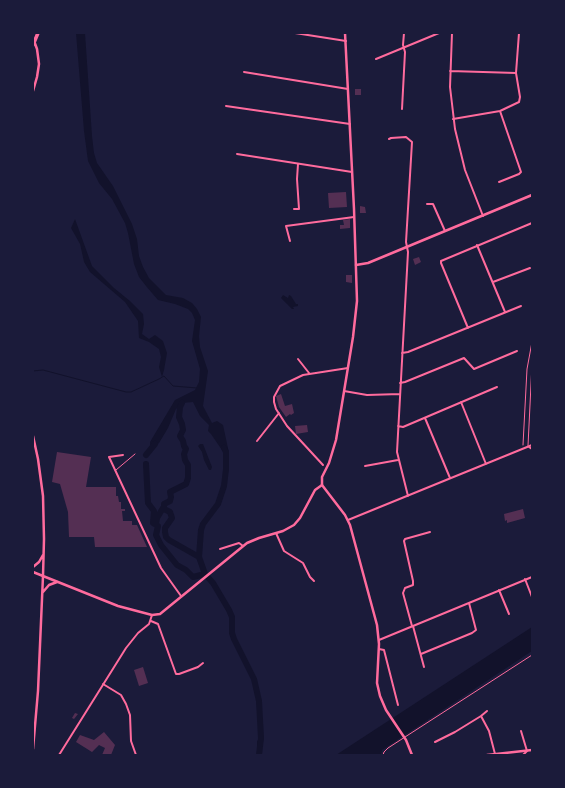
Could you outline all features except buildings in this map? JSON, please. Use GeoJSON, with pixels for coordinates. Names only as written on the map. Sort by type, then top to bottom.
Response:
{"type":"FeatureCollection","features":[{"type":"Feature","properties":{"kind":"highway"},"geometry":{"type":"LineString","coordinates":[[33,45],[38,33]]}},
{"type":"Feature","properties":{"kind":"main road"},"geometry":{"type":"LineString","coordinates":[[345,33],[356,265],[356,314],[336,440],[329,463],[322,478],[322,485],[348,520],[377,625],[379,640],[378,687],[382,701],[389,715],[406,740],[412,755]]}},
{"type":"Feature","properties":{"kind":"main road"},"geometry":{"type":"LineString","coordinates":[[33,38],[37,48],[39,64],[33,91]]}},
{"type":"Feature","properties":{"kind":"main road"},"geometry":{"type":"LineString","coordinates":[[356,265],[368,263],[532,195]]}},
{"type":"Feature","properties":{"kind":"main road"},"geometry":{"type":"LineString","coordinates":[[33,436],[38,459],[42,496],[44,552],[38,691],[33,749]]}},
{"type":"Feature","properties":{"kind":"main road"},"geometry":{"type":"LineString","coordinates":[[33,572],[118,606],[152,615],[162,613],[243,546],[259,538],[287,529],[296,522],[302,515],[314,492],[322,485]]}},
{"type":"Feature","properties":{"kind":"main road"},"geometry":{"type":"LineString","coordinates":[[33,567],[39,562],[44,552]]}},
{"type":"Feature","properties":{"kind":"main road"},"geometry":{"type":"LineString","coordinates":[[43,592],[49,585],[57,582]]}},
{"type":"Feature","properties":{"kind":"main road"},"geometry":{"type":"LineString","coordinates":[[487,755],[532,750]]}},
{"type":"Feature","properties":{"kind":"street"},"geometry":{"type":"LineString","coordinates":[[295,33],[346,41]]}},
{"type":"Feature","properties":{"kind":"street"},"geometry":{"type":"LineString","coordinates":[[402,109],[404,33]]}},
{"type":"Feature","properties":{"kind":"street"},"geometry":{"type":"LineString","coordinates":[[376,59],[439,33]]}},
{"type":"Feature","properties":{"kind":"street"},"geometry":{"type":"LineString","coordinates":[[452,33],[450,71],[453,119],[462,163],[482,216]]}},
{"type":"Feature","properties":{"kind":"street"},"geometry":{"type":"LineString","coordinates":[[453,119],[500,111],[519,102],[520,96],[516,73],[519,33]]}},
{"type":"Feature","properties":{"kind":"street"},"geometry":{"type":"LineString","coordinates":[[450,71],[516,73]]}},
{"type":"Feature","properties":{"kind":"street"},"geometry":{"type":"LineString","coordinates":[[244,72],[348,89]]}},
{"type":"Feature","properties":{"kind":"street"},"geometry":{"type":"LineString","coordinates":[[226,106],[350,124]]}},
{"type":"Feature","properties":{"kind":"street"},"geometry":{"type":"LineString","coordinates":[[499,182],[521,172],[500,111]]}},
{"type":"Feature","properties":{"kind":"street"},"geometry":{"type":"LineString","coordinates":[[389,139],[406,137],[412,142],[406,242],[408,252],[397,452],[408,496]]}},
{"type":"Feature","properties":{"kind":"street"},"geometry":{"type":"LineString","coordinates":[[237,154],[352,172]]}},
{"type":"Feature","properties":{"kind":"street"},"geometry":{"type":"LineString","coordinates":[[294,209],[299,209],[297,179],[298,164]]}},
{"type":"Feature","properties":{"kind":"street"},"geometry":{"type":"LineString","coordinates":[[427,204],[433,204],[445,231]]}},
{"type":"Feature","properties":{"kind":"street"},"geometry":{"type":"LineString","coordinates":[[290,241],[286,226],[354,217]]}},
{"type":"Feature","properties":{"kind":"street"},"geometry":{"type":"LineString","coordinates":[[468,328],[441,263],[442,259],[532,223]]}},
{"type":"Feature","properties":{"kind":"street"},"geometry":{"type":"LineString","coordinates":[[477,245],[506,312]]}},
{"type":"Feature","properties":{"kind":"street"},"geometry":{"type":"LineString","coordinates":[[493,282],[530,268]]}},
{"type":"Feature","properties":{"kind":"street"},"geometry":{"type":"LineString","coordinates":[[402,353],[408,352],[521,306]]}},
{"type":"Feature","properties":{"kind":"street"},"geometry":{"type":"LineString","coordinates":[[400,383],[464,358],[474,369],[517,351]]}},
{"type":"Feature","properties":{"kind":"street"},"geometry":{"type":"LineString","coordinates":[[298,359],[309,374]]}},
{"type":"Feature","properties":{"kind":"street"},"geometry":{"type":"LineString","coordinates":[[322,465],[293,433],[279,413],[274,402],[274,396],[277,389],[286,382],[303,375],[348,368]]}},
{"type":"Feature","properties":{"kind":"street"},"geometry":{"type":"LineString","coordinates":[[398,426],[403,427],[497,387]]}},
{"type":"Feature","properties":{"kind":"street"},"geometry":{"type":"LineString","coordinates":[[344,391],[366,395],[400,394]]}},
{"type":"Feature","properties":{"kind":"street"},"geometry":{"type":"LineString","coordinates":[[461,402],[486,464]]}},
{"type":"Feature","properties":{"kind":"street"},"geometry":{"type":"LineString","coordinates":[[257,441],[279,413]]}},
{"type":"Feature","properties":{"kind":"street"},"geometry":{"type":"LineString","coordinates":[[425,418],[450,478]]}},
{"type":"Feature","properties":{"kind":"street"},"geometry":{"type":"LineString","coordinates":[[348,520],[532,445]]}},
{"type":"Feature","properties":{"kind":"street"},"geometry":{"type":"LineString","coordinates":[[528,447],[532,449]]}},
{"type":"Feature","properties":{"kind":"street"},"geometry":{"type":"LineString","coordinates":[[123,455],[109,457],[160,568],[182,597]]}},
{"type":"Feature","properties":{"kind":"street"},"geometry":{"type":"LineString","coordinates":[[365,466],[398,460]]}},
{"type":"Feature","properties":{"kind":"street"},"geometry":{"type":"LineString","coordinates":[[424,667],[403,593],[405,588],[413,585],[404,540],[430,532]]}},
{"type":"Feature","properties":{"kind":"street"},"geometry":{"type":"LineString","coordinates":[[276,533],[284,551],[303,563],[310,577],[314,581]]}},
{"type":"Feature","properties":{"kind":"street"},"geometry":{"type":"LineString","coordinates":[[220,549],[238,543],[243,546]]}},
{"type":"Feature","properties":{"kind":"street"},"geometry":{"type":"LineString","coordinates":[[379,640],[532,576]]}},
{"type":"Feature","properties":{"kind":"street"},"geometry":{"type":"LineString","coordinates":[[525,579],[532,597]]}},
{"type":"Feature","properties":{"kind":"street"},"geometry":{"type":"LineString","coordinates":[[499,590],[509,614]]}},
{"type":"Feature","properties":{"kind":"street"},"geometry":{"type":"LineString","coordinates":[[421,654],[476,630],[469,602]]}},
{"type":"Feature","properties":{"kind":"street"},"geometry":{"type":"LineString","coordinates":[[59,755],[130,642],[149,624],[152,615]]}},
{"type":"Feature","properties":{"kind":"street"},"geometry":{"type":"LineString","coordinates":[[151,621],[158,624],[176,674],[180,674],[203,664]]}},
{"type":"Feature","properties":{"kind":"street"},"geometry":{"type":"LineString","coordinates":[[379,649],[384,650],[398,705]]}},
{"type":"Feature","properties":{"kind":"street"},"geometry":{"type":"LineString","coordinates":[[103,684],[120,695],[126,704],[130,715],[131,741],[136,755]]}},
{"type":"Feature","properties":{"kind":"street"},"geometry":{"type":"LineString","coordinates":[[435,742],[455,732],[487,711]]}},
{"type":"Feature","properties":{"kind":"street"},"geometry":{"type":"LineString","coordinates":[[481,716],[489,731],[495,754]]}},
{"type":"Feature","properties":{"kind":"street"},"geometry":{"type":"LineString","coordinates":[[521,731],[527,751],[523,755]]}},
{"type":"Feature","properties":{"kind":"lane"},"geometry":{"type":"LineString","coordinates":[[528,447],[532,364]]}},
{"type":"Feature","properties":{"kind":"lane"},"geometry":{"type":"LineString","coordinates":[[115,471],[135,454]]}},
{"type":"Feature","properties":{"kind":"lane"},"geometry":{"type":"LineString","coordinates":[[384,755],[384,752],[388,748],[532,655]]}},
{"type":"Feature","properties":{"kind":"path"},"geometry":{"type":"LineString","coordinates":[[524,448],[527,369],[532,342]]}},
{"type":"Feature","properties":{"kind":"shaded area"},"geometry":{"type":"Polygon","coordinates":[[[76,33],[85,33],[92,136],[97,163],[113,186],[132,224],[137,239],[139,256],[149,278],[166,295],[183,298],[192,303],[201,317],[199,336],[200,347],[208,371],[203,406],[212,423],[217,421],[223,425],[229,453],[226,456],[208,431],[209,425],[200,416],[193,402],[182,403],[176,409],[168,428],[159,443],[150,450],[150,442],[175,400],[195,390],[199,382],[200,369],[192,341],[195,320],[192,313],[188,309],[158,300],[139,277],[134,264],[125,223],[112,199],[99,183],[88,161],[76,33]]]}},
{"type":"Feature","properties":{"kind":"shaded area"},"geometry":{"type":"Polygon","coordinates":[[[75,219],[92,266],[143,314],[144,324],[142,334],[149,339],[155,335],[163,341],[167,353],[162,377],[159,367],[161,357],[159,349],[149,342],[139,338],[138,321],[125,302],[90,272],[84,262],[80,244],[71,228],[75,219]]]}},
{"type":"Feature","properties":{"kind":"shaded area"},"geometry":{"type":"Polygon","coordinates":[[[283,295],[288,298],[289,295],[291,296],[298,306],[293,307],[294,309],[292,309],[281,298],[283,295]]]}},
{"type":"Feature","properties":{"kind":"shaded area"},"geometry":{"type":"Polygon","coordinates":[[[203,444],[212,467],[211,470],[209,470],[198,446],[203,444]]]}},
{"type":"Feature","properties":{"kind":"shaded area"},"geometry":{"type":"Polygon","coordinates":[[[532,627],[532,651],[382,750],[381,755],[336,755],[532,627]]]}},
{"type":"Feature","properties":{"kind":"shaded area"},"geometry":{"type":"Polygon","coordinates":[[[261,738],[262,755],[257,755],[257,741],[261,738]]]}},
{"type":"Feature","properties":{"kind":"waterway"},"geometry":{"type":"LineString","coordinates":[[33,371],[43,370],[126,392],[131,392],[164,376],[173,386],[197,388]]}},
{"type":"Feature","properties":{"kind":"waterway"},"geometry":{"type":"LineString","coordinates":[[182,403],[179,417],[183,430],[180,436],[186,449],[184,454],[188,465],[188,478],[186,484],[170,492],[170,501],[164,504],[164,509],[170,512],[172,518],[165,528],[165,532],[166,537],[169,540],[199,557]]}},
{"type":"Feature","properties":{"kind":"waterway"},"geometry":{"type":"LineString","coordinates":[[146,455],[155,444]]}},
{"type":"Feature","properties":{"kind":"waterway"},"geometry":{"type":"LineString","coordinates":[[224,448],[226,452],[224,486],[218,504],[203,524],[201,530],[199,557],[205,574],[213,583],[229,610],[232,617],[232,633],[234,639],[254,679],[259,701],[261,738],[259,755]]}},
{"type":"Feature","properties":{"kind":"waterway"},"geometry":{"type":"LineString","coordinates":[[146,464],[148,503],[154,511],[153,523],[158,526],[156,535],[161,545],[177,565],[186,570],[193,577],[205,574]]}},
{"type":"Feature","properties":{"kind":"waterway"},"geometry":{"type":"LineString","coordinates":[[156,524],[157,518],[163,508]]}},
{"type":"Feature","properties":{"kind":"railway"},"geometry":{"type":"LineString","coordinates":[[33,475],[33,506]]}}]}
